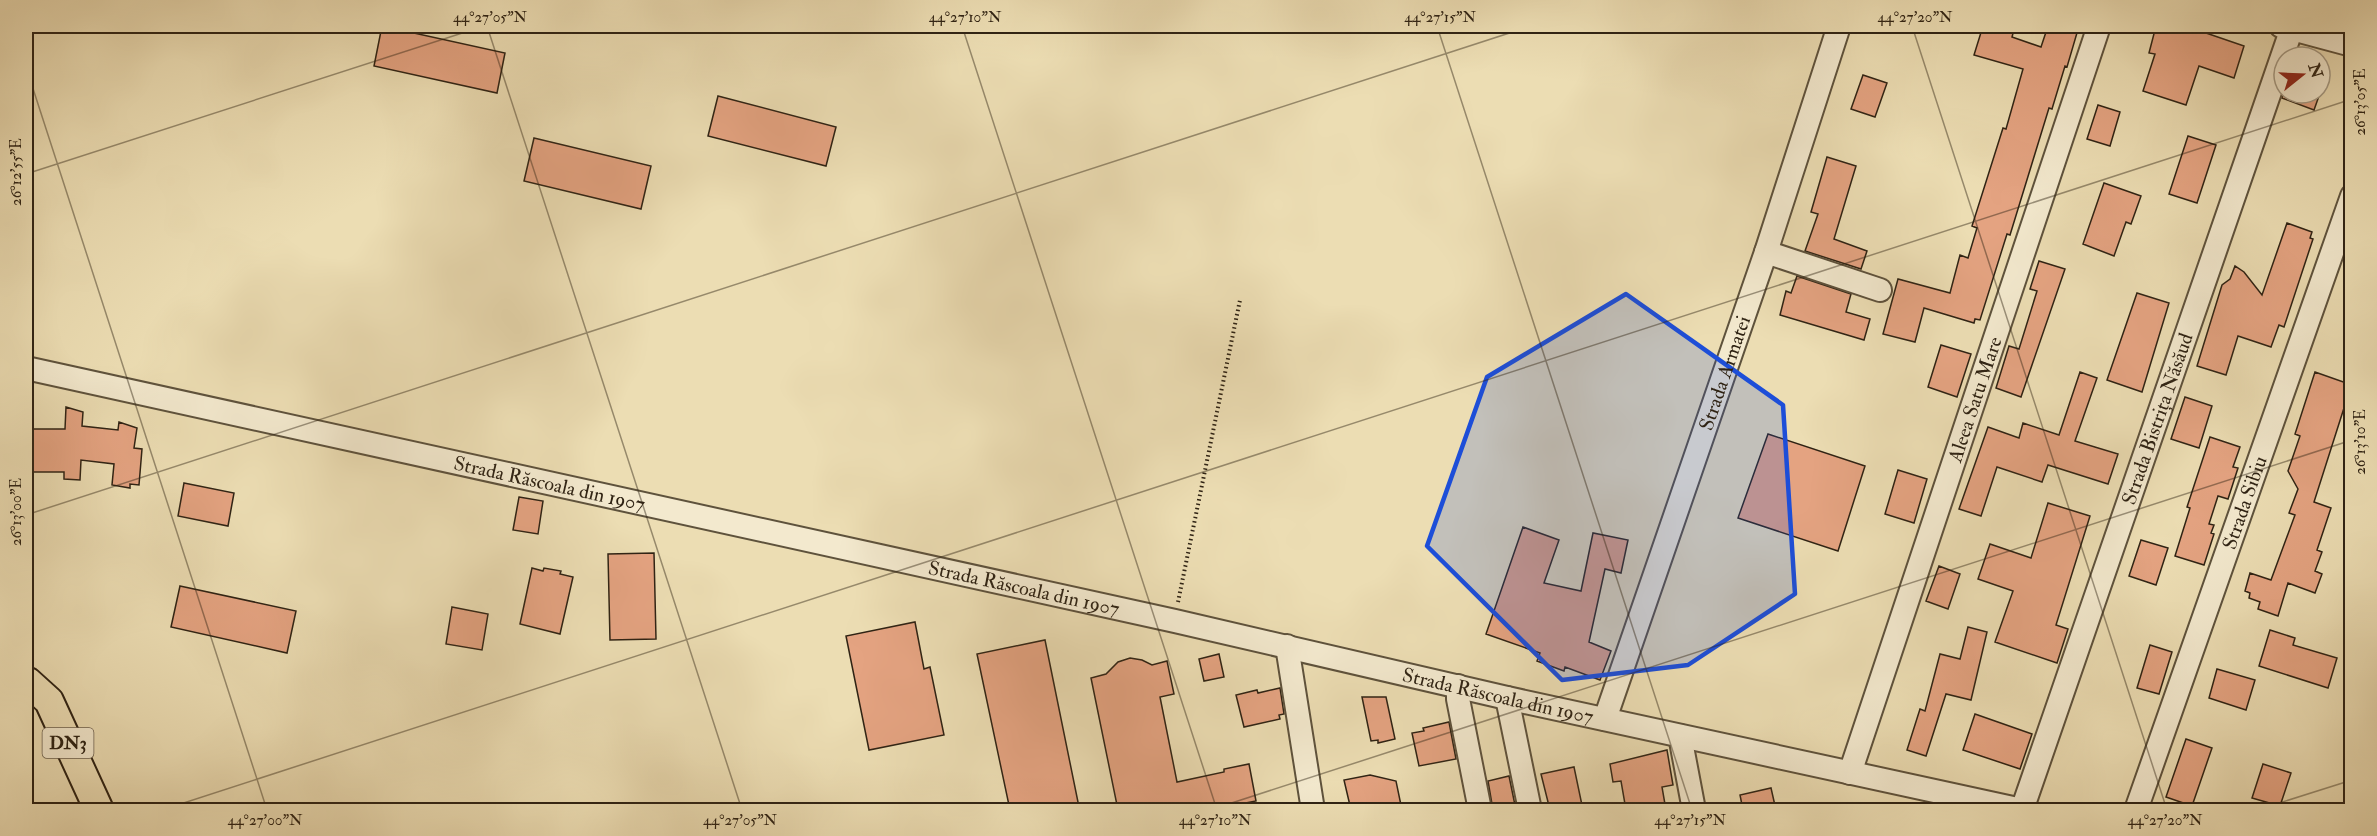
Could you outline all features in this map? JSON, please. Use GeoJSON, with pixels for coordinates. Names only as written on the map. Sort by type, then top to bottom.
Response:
{"type":"FeatureCollection","features":[{"type":"Feature","properties":{"kind":"main road","name":"DN3"},"geometry":{"type":"LineString","coordinates":[[27,679],[31,710],[78,810]]}},
{"type":"Feature","properties":{"kind":"main road","name":"DN3"},"geometry":{"type":"LineString","coordinates":[[27,679],[49,701],[99,810]]}},
{"type":"Feature","properties":{"kind":"street","name":"Strada Armatei"},"geometry":{"type":"LineString","coordinates":[[1605,719],[1766,252],[1839,26]]}},
{"type":"Feature","properties":{"kind":"street","name":"Aleea Satu Mare"},"geometry":{"type":"LineString","coordinates":[[1851,773],[1872,703],[2099,26]]}},
{"type":"Feature","properties":{"kind":"street"},"geometry":{"type":"LineString","coordinates":[[2286,27],[2352,45]]}},
{"type":"Feature","properties":{"kind":"street","name":"Strada Bistrița Năsăud"},"geometry":{"type":"LineString","coordinates":[[2022,810],[2286,27]]}},
{"type":"Feature","properties":{"kind":"street","name":"Strada Sibiu"},"geometry":{"type":"LineString","coordinates":[[2136,810],[2352,196]]}},
{"type":"Feature","properties":{"kind":"street"},"geometry":{"type":"LineString","coordinates":[[1766,252],[1880,290]]}},
{"type":"Feature","properties":{"kind":"street","name":"Strada Răscoala din 1907"},"geometry":{"type":"LineString","coordinates":[[26,368],[1175,621],[1507,698],[1851,773],[1938,802],[2022,810]]}},
{"type":"Feature","properties":{"kind":"street"},"geometry":{"type":"LineString","coordinates":[[1287,646],[1313,810]]}},
{"type":"Feature","properties":{"kind":"street"},"geometry":{"type":"LineString","coordinates":[[1458,686],[1458,699],[1480,810]]}},
{"type":"Feature","properties":{"kind":"street"},"geometry":{"type":"LineString","coordinates":[[1507,698],[1530,810]]}},
{"type":"Feature","properties":{"kind":"street"},"geometry":{"type":"LineString","coordinates":[[1680,736],[1694,810]]}},
{"type":"Feature","properties":{"kind":"path"},"geometry":{"type":"LineString","coordinates":[[1175,621],[1240,300]]}},
{"type":"Feature","properties":{"kind":"highlighted area"},"geometry":{"type":"Polygon","coordinates":[[[1626,294],[1783,405],[1795,594],[1688,665],[1562,680],[1427,546],[1487,377],[1626,294]]]}},
{"type":"Feature","properties":{"kind":"building"},"geometry":{"type":"Polygon","coordinates":[[[382,26],[505,53],[497,93],[374,66],[382,26]]]}},
{"type":"Feature","properties":{"kind":"building"},"geometry":{"type":"Polygon","coordinates":[[[1983,26],[2015,26],[2012,37],[2041,47],[2048,26],[2079,26],[2052,109],[2049,108],[2010,235],[2007,234],[1980,320],[1975,319],[1974,323],[1924,308],[1915,342],[1883,334],[1898,279],[1950,293],[1960,255],[1968,258],[1977,228],[1972,226],[2003,128],[2006,129],[2023,69],[1974,55],[1983,26]]]}},
{"type":"Feature","properties":{"kind":"building"},"geometry":{"type":"Polygon","coordinates":[[[2156,26],[2190,26],[2207,30],[2206,33],[2244,46],[2234,78],[2199,66],[2186,105],[2143,91],[2155,54],[2149,53],[2156,26]]]}},
{"type":"Feature","properties":{"kind":"building"},"geometry":{"type":"Polygon","coordinates":[[[1863,75],[1887,83],[1875,117],[1851,109],[1863,75]]]}},
{"type":"Feature","properties":{"kind":"building"},"geometry":{"type":"Polygon","coordinates":[[[718,96],[836,127],[826,166],[708,136],[718,96]]]}},
{"type":"Feature","properties":{"kind":"building"},"geometry":{"type":"Polygon","coordinates":[[[2098,105],[2120,112],[2110,146],[2087,139],[2098,105]]]}},
{"type":"Feature","properties":{"kind":"building"},"geometry":{"type":"Polygon","coordinates":[[[2301,105],[2316,105],[2314,110],[2301,105]]]}},
{"type":"Feature","properties":{"kind":"building"},"geometry":{"type":"Polygon","coordinates":[[[2188,136],[2216,145],[2197,203],[2169,194],[2188,136]]]}},
{"type":"Feature","properties":{"kind":"building"},"geometry":{"type":"Polygon","coordinates":[[[534,138],[651,166],[641,209],[524,181],[534,138]]]}},
{"type":"Feature","properties":{"kind":"building"},"geometry":{"type":"Polygon","coordinates":[[[1827,157],[1856,166],[1834,239],[1867,251],[1861,269],[1805,251],[1818,214],[1811,212],[1827,157]]]}},
{"type":"Feature","properties":{"kind":"building"},"geometry":{"type":"Polygon","coordinates":[[[2104,183],[2141,196],[2131,224],[2126,222],[2114,256],[2083,244],[2104,183]]]}},
{"type":"Feature","properties":{"kind":"building"},"geometry":{"type":"Polygon","coordinates":[[[2287,223],[2312,232],[2310,238],[2313,239],[2284,327],[2279,325],[2271,347],[2238,336],[2226,375],[2197,366],[2222,285],[2230,279],[2235,266],[2244,272],[2262,295],[2287,223]]]}},
{"type":"Feature","properties":{"kind":"building"},"geometry":{"type":"Polygon","coordinates":[[[2039,261],[2065,269],[2021,397],[1996,388],[2009,346],[2019,349],[2037,291],[2030,289],[2039,261]]]}},
{"type":"Feature","properties":{"kind":"building"},"geometry":{"type":"Polygon","coordinates":[[[1797,276],[1851,294],[1846,312],[1870,319],[1864,340],[1780,315],[1786,291],[1791,293],[1797,276]]]}},
{"type":"Feature","properties":{"kind":"building"},"geometry":{"type":"Polygon","coordinates":[[[2137,293],[2169,303],[2142,392],[2107,380],[2137,293]]]}},
{"type":"Feature","properties":{"kind":"building"},"geometry":{"type":"Polygon","coordinates":[[[1941,345],[1971,354],[1957,397],[1928,387],[1941,345]]]}},
{"type":"Feature","properties":{"kind":"building"},"geometry":{"type":"Polygon","coordinates":[[[2080,372],[2097,378],[2075,441],[2118,454],[2108,484],[2048,465],[2042,482],[1997,467],[1981,516],[1959,509],[1988,427],[2019,438],[2023,423],[2059,435],[2080,372]]]}},
{"type":"Feature","properties":{"kind":"building"},"geometry":{"type":"Polygon","coordinates":[[[2315,372],[2352,385],[2352,410],[2344,408],[2314,502],[2331,508],[2317,550],[2322,552],[2315,571],[2322,574],[2315,593],[2288,583],[2278,616],[2258,609],[2260,602],[2249,598],[2250,593],[2245,591],[2250,573],[2271,580],[2295,515],[2289,513],[2298,489],[2288,471],[2300,436],[2295,434],[2315,372]]]}},
{"type":"Feature","properties":{"kind":"building"},"geometry":{"type":"Polygon","coordinates":[[[2185,397],[2212,406],[2199,448],[2171,439],[2185,397]]]}},
{"type":"Feature","properties":{"kind":"building"},"geometry":{"type":"Polygon","coordinates":[[[66,407],[83,412],[82,426],[118,430],[119,422],[137,428],[134,448],[142,449],[139,485],[130,484],[130,488],[112,485],[114,464],[81,460],[80,480],[64,479],[64,472],[28,472],[28,429],[65,429],[66,407]]]}},
{"type":"Feature","properties":{"kind":"building"},"geometry":{"type":"Polygon","coordinates":[[[1768,434],[1865,466],[1838,551],[1738,518],[1768,434]]]}},
{"type":"Feature","properties":{"kind":"building"},"geometry":{"type":"Polygon","coordinates":[[[2210,437],[2240,447],[2233,467],[2238,468],[2228,499],[2218,496],[2209,524],[2214,525],[2211,533],[2214,534],[2204,565],[2175,556],[2190,508],[2187,507],[2210,437]]]}},
{"type":"Feature","properties":{"kind":"building"},"geometry":{"type":"Polygon","coordinates":[[[1898,470],[1927,479],[1914,523],[1885,514],[1898,470]]]}},
{"type":"Feature","properties":{"kind":"building"},"geometry":{"type":"Polygon","coordinates":[[[184,483],[234,493],[228,526],[178,516],[184,483]]]}},
{"type":"Feature","properties":{"kind":"building"},"geometry":{"type":"Polygon","coordinates":[[[519,497],[543,501],[538,534],[513,530],[519,497]]]}},
{"type":"Feature","properties":{"kind":"building"},"geometry":{"type":"Polygon","coordinates":[[[2048,503],[2090,516],[2056,625],[2068,629],[2057,663],[1995,642],[2013,591],[1978,579],[1990,544],[2031,558],[2048,503]]]}},
{"type":"Feature","properties":{"kind":"building"},"geometry":{"type":"Polygon","coordinates":[[[1523,527],[1559,540],[1544,583],[1581,591],[1593,533],[1628,540],[1621,573],[1605,569],[1589,642],[1611,651],[1600,680],[1565,667],[1564,671],[1537,661],[1540,653],[1486,634],[1523,527]]]}},
{"type":"Feature","properties":{"kind":"building"},"geometry":{"type":"Polygon","coordinates":[[[2141,540],[2168,548],[2156,585],[2129,576],[2141,540]]]}},
{"type":"Feature","properties":{"kind":"building"},"geometry":{"type":"Polygon","coordinates":[[[654,553],[656,639],[610,640],[608,554],[654,553]]]}},
{"type":"Feature","properties":{"kind":"building"},"geometry":{"type":"Polygon","coordinates":[[[1939,566],[1960,574],[1948,609],[1926,601],[1939,566]]]}},
{"type":"Feature","properties":{"kind":"building"},"geometry":{"type":"Polygon","coordinates":[[[532,568],[543,571],[544,568],[561,571],[560,574],[573,577],[560,634],[520,624],[532,568]]]}},
{"type":"Feature","properties":{"kind":"building"},"geometry":{"type":"Polygon","coordinates":[[[180,586],[296,611],[287,653],[171,627],[180,586]]]}},
{"type":"Feature","properties":{"kind":"building"},"geometry":{"type":"Polygon","coordinates":[[[452,607],[488,614],[482,650],[446,644],[452,607]]]}},
{"type":"Feature","properties":{"kind":"building"},"geometry":{"type":"Polygon","coordinates":[[[915,622],[924,669],[930,667],[944,735],[869,750],[846,636],[915,622]]]}},
{"type":"Feature","properties":{"kind":"building"},"geometry":{"type":"Polygon","coordinates":[[[1968,627],[1987,632],[1971,700],[1946,694],[1926,756],[1907,750],[1920,709],[1925,711],[1940,654],[1960,659],[1968,627]]]}},
{"type":"Feature","properties":{"kind":"building"},"geometry":{"type":"Polygon","coordinates":[[[2270,630],[2295,638],[2293,645],[2337,658],[2328,688],[2259,666],[2270,630]]]}},
{"type":"Feature","properties":{"kind":"building"},"geometry":{"type":"Polygon","coordinates":[[[1045,640],[1079,807],[1064,810],[1010,810],[977,654],[1045,640]]]}},
{"type":"Feature","properties":{"kind":"building"},"geometry":{"type":"Polygon","coordinates":[[[2150,645],[2172,652],[2159,694],[2137,688],[2150,645]]]}},
{"type":"Feature","properties":{"kind":"building"},"geometry":{"type":"Polygon","coordinates":[[[1219,654],[1224,677],[1204,681],[1199,659],[1219,654]]]}},
{"type":"Feature","properties":{"kind":"building"},"geometry":{"type":"Polygon","coordinates":[[[1130,658],[1152,665],[1167,661],[1174,694],[1160,697],[1177,782],[1249,764],[1256,801],[1220,808],[1220,805],[1193,810],[1118,810],[1091,678],[1106,674],[1118,662],[1130,658]]]}},
{"type":"Feature","properties":{"kind":"building"},"geometry":{"type":"Polygon","coordinates":[[[2217,669],[2255,680],[2246,710],[2209,698],[2217,669]]]}},
{"type":"Feature","properties":{"kind":"building"},"geometry":{"type":"Polygon","coordinates":[[[1280,688],[1284,714],[1279,715],[1280,719],[1244,727],[1236,695],[1280,688]]]}},
{"type":"Feature","properties":{"kind":"building"},"geometry":{"type":"Polygon","coordinates":[[[1362,697],[1386,697],[1395,739],[1378,743],[1378,740],[1371,741],[1362,697]]]}},
{"type":"Feature","properties":{"kind":"building"},"geometry":{"type":"Polygon","coordinates":[[[1975,714],[2032,734],[2020,769],[1963,750],[1975,714]]]}},
{"type":"Feature","properties":{"kind":"building"},"geometry":{"type":"Polygon","coordinates":[[[1449,722],[1456,759],[1419,766],[1412,733],[1449,722]]]}},
{"type":"Feature","properties":{"kind":"building"},"geometry":{"type":"Polygon","coordinates":[[[2186,739],[2212,748],[2192,806],[2166,797],[2186,739]]]}},
{"type":"Feature","properties":{"kind":"building"},"geometry":{"type":"Polygon","coordinates":[[[1667,750],[1673,785],[1662,787],[1666,810],[1626,810],[1621,781],[1613,782],[1610,764],[1667,750]]]}},
{"type":"Feature","properties":{"kind":"building"},"geometry":{"type":"Polygon","coordinates":[[[2263,764],[2291,773],[2280,806],[2252,798],[2263,764]]]}},
{"type":"Feature","properties":{"kind":"building"},"geometry":{"type":"Polygon","coordinates":[[[1574,767],[1583,810],[1550,810],[1541,774],[1574,767]]]}},
{"type":"Feature","properties":{"kind":"building"},"geometry":{"type":"Polygon","coordinates":[[[1370,775],[1396,781],[1402,810],[1351,810],[1344,780],[1370,775]]]}},
{"type":"Feature","properties":{"kind":"building"},"geometry":{"type":"Polygon","coordinates":[[[1509,776],[1516,810],[1493,810],[1488,781],[1509,776]]]}},
{"type":"Feature","properties":{"kind":"building"},"geometry":{"type":"Polygon","coordinates":[[[1771,788],[1776,810],[1743,810],[1740,795],[1771,788]]]}}]}
